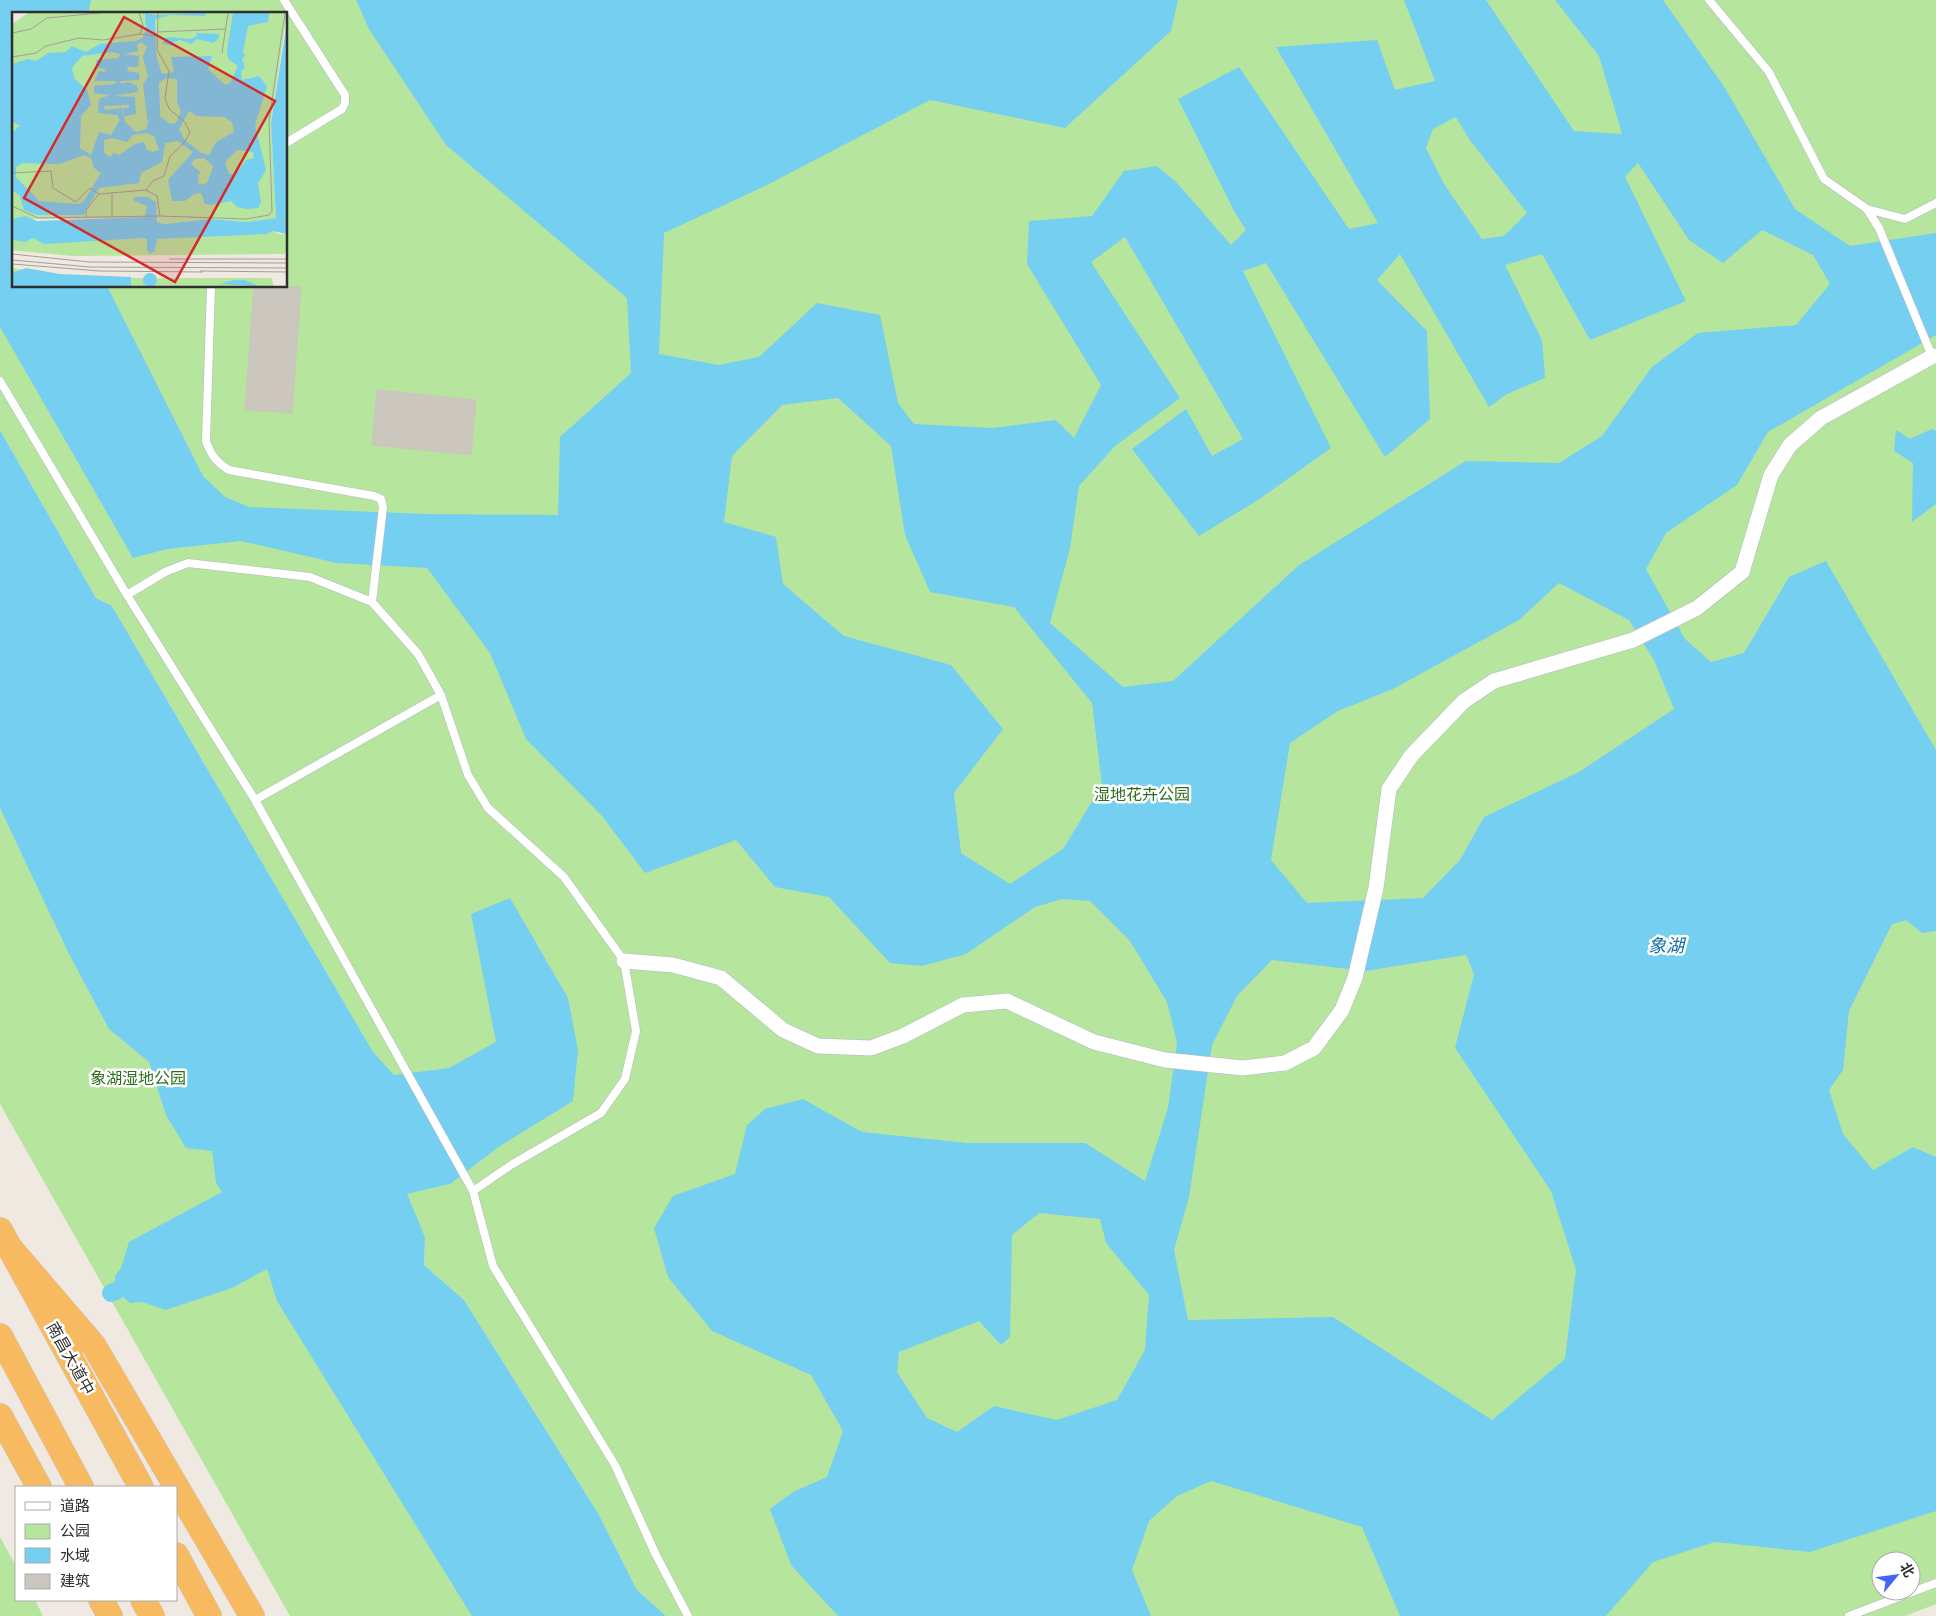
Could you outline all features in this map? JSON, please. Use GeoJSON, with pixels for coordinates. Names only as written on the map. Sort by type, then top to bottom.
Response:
{"type":"FeatureCollection","features":[{"type":"Feature","properties":{"kind":"highway","name":"南昌大道中"},"geometry":{"type":"LineString","coordinates":[[5,1239],[140,1486]]}},
{"type":"Feature","properties":{"kind":"highway"},"geometry":{"type":"LineString","coordinates":[[5,1239],[94,1346],[176,1486]]}},
{"type":"Feature","properties":{"kind":"highway"},"geometry":{"type":"LineString","coordinates":[[0,1337],[68,1486]]}},
{"type":"Feature","properties":{"kind":"highway"},"geometry":{"type":"LineString","coordinates":[[0,1337],[80,1486]]}},
{"type":"Feature","properties":{"kind":"highway"},"geometry":{"type":"LineString","coordinates":[[0,1416],[38,1486]]}},
{"type":"Feature","properties":{"kind":"highway"},"geometry":{"type":"LineString","coordinates":[[178,1490],[252,1616]]}},
{"type":"Feature","properties":{"kind":"highway"},"geometry":{"type":"LineString","coordinates":[[178,1559],[208,1616]]}},
{"type":"Feature","properties":{"kind":"highway"},"geometry":{"type":"LineString","coordinates":[[102,1601],[110,1616]]}},
{"type":"Feature","properties":{"kind":"highway"},"geometry":{"type":"LineString","coordinates":[[119,1601],[126,1616]]}},
{"type":"Feature","properties":{"kind":"highway"},"geometry":{"type":"LineString","coordinates":[[143,1601],[152,1616]]}},
{"type":"Feature","properties":{"kind":"street"},"geometry":{"type":"LineString","coordinates":[[624,961],[673,965],[721,978],[783,1030],[818,1046],[872,1048],[903,1036],[963,1005],[1007,1001],[1094,1042],[1165,1060],[1243,1068],[1285,1063],[1314,1048],[1342,1010],[1355,978],[1376,888],[1389,788],[1411,756],[1464,701],[1494,681],[1633,640],[1697,608],[1742,572],[1771,475],[1790,445],[1820,418],[1933,353]]}},
{"type":"Feature","properties":{"kind":"lane"},"geometry":{"type":"LineString","coordinates":[[284,0],[345,95],[345,103],[342,109],[288,142]]}},
{"type":"Feature","properties":{"kind":"lane"},"geometry":{"type":"LineString","coordinates":[[1709,0],[1770,72],[1824,179],[1867,209],[1905,219],[1936,203]]}},
{"type":"Feature","properties":{"kind":"lane"},"geometry":{"type":"LineString","coordinates":[[1867,209],[1879,228],[1933,353]]}},
{"type":"Feature","properties":{"kind":"lane"},"geometry":{"type":"LineString","coordinates":[[211,288],[206,441],[210,453],[218,463],[230,470],[374,496],[381,499],[383,507],[372,602]]}},
{"type":"Feature","properties":{"kind":"lane"},"geometry":{"type":"LineString","coordinates":[[0,380],[128,595],[255,800],[398,1056],[473,1191],[493,1266],[615,1465],[656,1555],[688,1616]]}},
{"type":"Feature","properties":{"kind":"lane"},"geometry":{"type":"LineString","coordinates":[[128,595],[165,572],[188,563],[310,577],[372,602],[418,654],[441,695],[468,775],[488,808],[564,877],[624,961],[636,1030],[625,1079],[601,1113],[511,1165],[473,1191]]}},
{"type":"Feature","properties":{"kind":"lane"},"geometry":{"type":"LineString","coordinates":[[255,800],[441,695]]}},
{"type":"Feature","properties":{"kind":"lane"},"geometry":{"type":"LineString","coordinates":[[1849,1616],[1936,1583]]}},
{"type":"Feature","properties":{"kind":"green space","name":"湿地花卉公园"},"geometry":{"type":"Polygon","coordinates":[[[0,0],[1936,0],[1936,1604],[1905,1616],[666,1616],[637,1590],[598,1513],[464,1300],[424,1265],[425,1237],[406,1194],[450,1184],[112,606],[96,598],[0,430],[0,0]]]}},
{"type":"Feature","properties":{"kind":"green space","name":"象湖湿地公园"},"geometry":{"type":"Polygon","coordinates":[[[0,539],[578,1616],[290,1616],[0,1104],[0,539]]]}},
{"type":"Feature","properties":{"kind":"green space"},"geometry":{"type":"Polygon","coordinates":[[[0,1537],[15,1564],[15,1601],[36,1601],[43,1616],[0,1616],[0,1537]]]}},
{"type":"Feature","properties":{"kind":"water","name":"象湖"},"geometry":{"type":"Polygon","coordinates":[[[0,0],[91,0],[88,12],[12,12],[12,288],[108,288],[203,476],[225,497],[249,507],[427,514],[558,515],[560,437],[631,373],[627,298],[446,145],[369,29],[356,0],[1178,0],[1171,31],[1065,128],[930,100],[765,186],[664,233],[659,354],[719,365],[759,357],[817,303],[880,315],[898,403],[914,424],[993,428],[1056,420],[1074,438],[1101,385],[1027,264],[1029,221],[1092,216],[1124,171],[1157,166],[1177,183],[1231,245],[1246,230],[1234,211],[1178,99],[1239,67],[1349,229],[1378,223],[1276,47],[1377,40],[1395,90],[1435,81],[1404,0],[1486,0],[1574,131],[1622,134],[1599,56],[1555,0],[1663,0],[1725,88],[1795,209],[1850,246],[1936,233],[1936,335],[1768,432],[1737,485],[1666,533],[1646,569],[1685,639],[1711,662],[1744,653],[1789,577],[1826,561],[1936,750],[1936,931],[1922,933],[1906,920],[1892,924],[1849,1011],[1843,1070],[1829,1090],[1843,1134],[1873,1170],[1913,1147],[1936,1157],[1936,1511],[1810,1552],[1715,1542],[1653,1562],[1606,1616],[1400,1616],[1362,1527],[1211,1481],[1177,1496],[1149,1521],[1132,1570],[1151,1616],[838,1616],[791,1565],[770,1509],[793,1492],[827,1477],[843,1431],[811,1375],[712,1331],[668,1277],[654,1228],[673,1196],[735,1174],[747,1125],[765,1109],[803,1099],[862,1132],[967,1143],[1085,1143],[1145,1181],[1168,1108],[1177,1042],[1167,1002],[1130,941],[1090,901],[1062,899],[1035,907],[966,954],[922,966],[890,963],[829,897],[775,887],[736,840],[645,873],[602,816],[526,739],[490,653],[427,568],[337,563],[241,541],[167,549],[133,558],[0,327],[0,0]],[[1456,117],[1433,129],[1426,148],[1444,184],[1482,239],[1504,236],[1527,213],[1469,139],[1456,117]],[[1638,163],[1625,177],[1686,301],[1590,340],[1542,254],[1505,265],[1542,340],[1545,378],[1507,394],[1489,407],[1400,254],[1377,280],[1427,331],[1430,419],[1385,457],[1266,263],[1243,271],[1331,448],[1258,500],[1199,536],[1132,449],[1186,409],[1212,456],[1243,439],[1125,237],[1091,262],[1180,398],[1115,446],[1079,486],[1070,548],[1050,623],[1123,687],[1173,681],[1299,565],[1466,461],[1559,463],[1602,436],[1652,367],[1698,333],[1796,325],[1830,284],[1813,255],[1762,230],[1723,263],[1689,240],[1638,163]],[[838,398],[782,405],[732,456],[724,522],[776,537],[783,584],[844,636],[951,665],[1003,729],[954,793],[961,853],[1010,884],[1063,849],[1102,785],[1092,703],[1014,607],[930,592],[905,535],[891,446],[838,398]],[[1559,583],[1519,620],[1393,689],[1338,711],[1290,743],[1271,860],[1307,903],[1423,898],[1460,860],[1484,817],[1579,772],[1674,709],[1654,660],[1629,620],[1559,583]],[[1466,955],[1365,971],[1272,960],[1237,996],[1212,1045],[1189,1197],[1174,1250],[1188,1320],[1333,1317],[1492,1420],[1565,1359],[1576,1270],[1551,1191],[1455,1048],[1474,974],[1466,955]],[[1039,1213],[1012,1235],[1010,1337],[1001,1345],[979,1321],[899,1352],[897,1372],[927,1418],[957,1432],[994,1406],[1057,1420],[1117,1400],[1145,1350],[1149,1295],[1106,1243],[1100,1219],[1039,1213]]]}},
{"type":"Feature","properties":{"kind":"water"},"geometry":{"type":"Polygon","coordinates":[[[1932,429],[1936,431],[1936,504],[1912,522],[1913,463],[1894,451],[1896,430],[1910,439],[1932,429]]]}},
{"type":"Feature","properties":{"kind":"water"},"geometry":{"type":"Polygon","coordinates":[[[0,430],[96,598],[112,606],[373,1052],[394,1075],[449,1068],[496,1042],[471,914],[510,898],[568,998],[578,1050],[573,1101],[500,1146],[450,1184],[407,1194],[425,1237],[424,1265],[464,1300],[598,1513],[637,1590],[666,1616],[472,1616],[277,1301],[267,1269],[232,1288],[165,1310],[143,1302],[130,1303],[116,1291],[115,1276],[121,1268],[129,1242],[222,1192],[216,1183],[212,1151],[186,1148],[166,1115],[149,1062],[109,1029],[68,952],[0,808],[0,430]]]}},
{"type":"Feature","properties":{"kind":"building"},"geometry":{"type":"Polygon","coordinates":[[[301,287],[292,413],[245,410],[254,288],[301,287]]]}},
{"type":"Feature","properties":{"kind":"building"},"geometry":{"type":"Polygon","coordinates":[[[377,390],[476,400],[471,455],[372,445],[377,390]]]}},
{"type":"Feature","properties":{"kind":"waterway"},"geometry":{"type":"LineString","coordinates":[[111,1293],[116,1291]]}}]}
